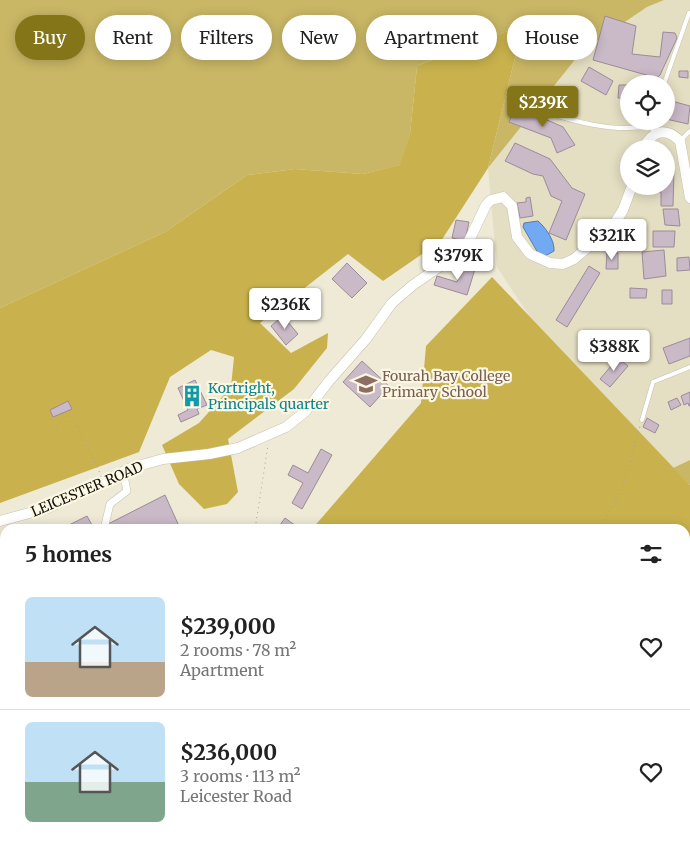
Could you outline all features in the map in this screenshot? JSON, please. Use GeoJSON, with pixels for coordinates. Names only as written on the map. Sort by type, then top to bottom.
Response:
{"type":"FeatureCollection","features":[{"type":"Feature","properties":{"kind":"street"},"geometry":{"type":"LineString","coordinates":[[660,130],[680,141],[690,198]]}},
{"type":"Feature","properties":{"kind":"street","name":"LEICESTER ROAD"},"geometry":{"type":"LineString","coordinates":[[0,521],[48,508],[123,471],[163,459],[209,454],[238,448],[286,427],[306,411],[329,381],[366,339],[392,303],[413,285],[458,254],[468,243],[483,209],[491,200],[503,197],[512,206],[516,214],[517,237],[530,254],[550,263],[562,264],[574,259],[612,226],[623,210],[629,195]]}},
{"type":"Feature","properties":{"kind":"street"},"geometry":{"type":"LineString","coordinates":[[105,524],[110,504],[127,490],[123,471]]}},
{"type":"Feature","properties":{"kind":"lane"},"geometry":{"type":"LineString","coordinates":[[667,75],[689,13]]}},
{"type":"Feature","properties":{"kind":"lane"},"geometry":{"type":"LineString","coordinates":[[520,104],[596,127],[620,128]]}},
{"type":"Feature","properties":{"kind":"lane"},"geometry":{"type":"LineString","coordinates":[[680,141],[690,131]]}},
{"type":"Feature","properties":{"kind":"lane"},"geometry":{"type":"LineString","coordinates":[[642,420],[653,382],[690,367]]}},
{"type":"Feature","properties":{"kind":"path"},"geometry":{"type":"LineString","coordinates":[[603,524],[622,490],[642,420]]}},
{"type":"Feature","properties":{"kind":"path"},"geometry":{"type":"LineString","coordinates":[[56,426],[65,421],[75,422],[104,480]]}},
{"type":"Feature","properties":{"kind":"path"},"geometry":{"type":"LineString","coordinates":[[256,523],[270,434]]}},
{"type":"Feature","properties":{"kind":"shaded area"},"geometry":{"type":"Polygon","coordinates":[[[0,0],[664,0],[647,7],[597,41],[597,15],[507,15],[507,31],[497,35],[497,15],[366,15],[366,60],[433,60],[417,66],[410,134],[401,165],[363,174],[295,169],[247,175],[165,232],[0,308],[0,0]]]}},
{"type":"Feature","properties":{"kind":"shaded area"},"geometry":{"type":"Polygon","coordinates":[[[664,0],[690,0],[690,460],[673,468],[551,349],[497,267],[488,168],[575,60],[597,60],[597,41],[647,7],[664,0]]]}},
{"type":"Feature","properties":{"kind":"shaded area"},"geometry":{"type":"Polygon","coordinates":[[[507,31],[507,60],[514,60],[488,168],[441,241],[383,281],[348,254],[260,323],[291,353],[328,333],[327,348],[294,389],[228,439],[238,492],[227,504],[204,509],[179,484],[162,445],[199,423],[231,387],[234,357],[211,350],[170,377],[139,452],[0,503],[0,308],[165,232],[247,175],[295,169],[363,174],[400,165],[410,134],[417,66],[433,60],[497,60],[497,35],[507,31]]]}},
{"type":"Feature","properties":{"kind":"shaded area"},"geometry":{"type":"Polygon","coordinates":[[[514,60],[575,60],[488,168],[514,60]]]}},
{"type":"Feature","properties":{"kind":"shaded area"},"geometry":{"type":"Polygon","coordinates":[[[492,277],[690,485],[690,524],[316,524],[421,403],[426,346],[492,277]]]}},
{"type":"Feature","properties":{"kind":"shaded area"},"geometry":{"type":"Polygon","coordinates":[[[690,460],[690,485],[673,468],[690,460]]]}},
{"type":"Feature","properties":{"kind":"water"},"geometry":{"type":"Polygon","coordinates":[[[538,221],[549,235],[554,247],[554,251],[545,256],[538,253],[523,227],[524,223],[538,221]]]}},
{"type":"Feature","properties":{"kind":"building"},"geometry":{"type":"Polygon","coordinates":[[[605,16],[636,26],[632,54],[660,57],[663,32],[675,33],[677,38],[660,75],[646,75],[593,60],[597,60],[597,45],[605,16]]]}},
{"type":"Feature","properties":{"kind":"building"},"geometry":{"type":"Polygon","coordinates":[[[589,67],[613,81],[606,95],[581,81],[589,67]]]}},
{"type":"Feature","properties":{"kind":"building"},"geometry":{"type":"Polygon","coordinates":[[[679,71],[688,71],[688,78],[679,77],[679,71]]]}},
{"type":"Feature","properties":{"kind":"building"},"geometry":{"type":"Polygon","coordinates":[[[619,85],[620,85],[620,98],[618,98],[619,85]]]}},
{"type":"Feature","properties":{"kind":"building"},"geometry":{"type":"Polygon","coordinates":[[[675,102],[690,106],[688,124],[675,121],[675,102]]]}},
{"type":"Feature","properties":{"kind":"building"},"geometry":{"type":"Polygon","coordinates":[[[516,106],[563,127],[575,145],[557,153],[551,138],[509,122],[516,106]]]}},
{"type":"Feature","properties":{"kind":"building"},"geometry":{"type":"Polygon","coordinates":[[[515,143],[550,159],[572,188],[585,194],[566,240],[549,233],[562,201],[551,196],[543,176],[533,174],[505,161],[515,143]]]}},
{"type":"Feature","properties":{"kind":"building"},"geometry":{"type":"Polygon","coordinates":[[[661,195],[673,195],[673,206],[661,206],[661,195]]]}},
{"type":"Feature","properties":{"kind":"building"},"geometry":{"type":"Polygon","coordinates":[[[530,197],[533,216],[520,218],[517,203],[526,202],[526,198],[530,197]]]}},
{"type":"Feature","properties":{"kind":"building"},"geometry":{"type":"Polygon","coordinates":[[[663,209],[678,209],[680,226],[665,225],[663,209]]]}},
{"type":"Feature","properties":{"kind":"building"},"geometry":{"type":"Polygon","coordinates":[[[456,220],[469,222],[465,241],[452,238],[456,220]]]}},
{"type":"Feature","properties":{"kind":"building"},"geometry":{"type":"Polygon","coordinates":[[[653,231],[675,231],[674,247],[653,247],[653,231]]]}},
{"type":"Feature","properties":{"kind":"building"},"geometry":{"type":"Polygon","coordinates":[[[664,250],[666,276],[644,279],[642,252],[664,250]]]}},
{"type":"Feature","properties":{"kind":"building"},"geometry":{"type":"Polygon","coordinates":[[[607,252],[618,253],[618,269],[606,269],[607,252]]]}},
{"type":"Feature","properties":{"kind":"building"},"geometry":{"type":"Polygon","coordinates":[[[689,257],[690,270],[677,271],[677,258],[689,257]]]}},
{"type":"Feature","properties":{"kind":"building"},"geometry":{"type":"Polygon","coordinates":[[[347,263],[367,283],[352,298],[332,279],[347,263]]]}},
{"type":"Feature","properties":{"kind":"building"},"geometry":{"type":"Polygon","coordinates":[[[462,265],[475,269],[467,295],[434,285],[437,276],[457,282],[462,265]]]}},
{"type":"Feature","properties":{"kind":"building"},"geometry":{"type":"Polygon","coordinates":[[[589,266],[600,273],[567,327],[556,320],[589,266]]]}},
{"type":"Feature","properties":{"kind":"building"},"geometry":{"type":"Polygon","coordinates":[[[630,288],[647,289],[646,298],[630,298],[630,288]]]}},
{"type":"Feature","properties":{"kind":"building"},"geometry":{"type":"Polygon","coordinates":[[[662,290],[672,290],[672,304],[662,304],[662,290]]]}},
{"type":"Feature","properties":{"kind":"building"},"geometry":{"type":"Polygon","coordinates":[[[283,316],[298,334],[286,345],[271,326],[283,316]]]}},
{"type":"Feature","properties":{"kind":"building"},"geometry":{"type":"Polygon","coordinates":[[[690,338],[690,356],[669,364],[663,348],[690,338]]]}},
{"type":"Feature","properties":{"kind":"building"},"geometry":{"type":"Polygon","coordinates":[[[638,339],[645,347],[633,357],[626,350],[638,339]]]}},
{"type":"Feature","properties":{"kind":"building"},"geometry":{"type":"Polygon","coordinates":[[[618,358],[628,366],[610,387],[600,379],[618,358]]]}},
{"type":"Feature","properties":{"kind":"building","name":"Fourah Bay College Primary School"},"geometry":{"type":"Polygon","coordinates":[[[362,361],[389,386],[370,407],[343,382],[362,361]]]}},
{"type":"Feature","properties":{"kind":"building","name":"Kortright, Principals quarter"},"geometry":{"type":"Polygon","coordinates":[[[195,380],[207,405],[197,409],[199,414],[181,422],[178,415],[188,410],[178,388],[195,380]]]}},
{"type":"Feature","properties":{"kind":"building"},"geometry":{"type":"Polygon","coordinates":[[[690,392],[690,406],[688,403],[684,405],[681,396],[690,392]]]}},
{"type":"Feature","properties":{"kind":"building"},"geometry":{"type":"Polygon","coordinates":[[[677,398],[681,405],[671,410],[668,402],[677,398]]]}},
{"type":"Feature","properties":{"kind":"building"},"geometry":{"type":"Polygon","coordinates":[[[68,401],[72,409],[53,417],[50,410],[68,401]]]}},
{"type":"Feature","properties":{"kind":"building"},"geometry":{"type":"Polygon","coordinates":[[[647,418],[659,425],[655,433],[643,427],[647,418]]]}},
{"type":"Feature","properties":{"kind":"building"},"geometry":{"type":"Polygon","coordinates":[[[321,449],[332,455],[302,509],[292,503],[303,483],[288,475],[293,465],[308,473],[321,449]]]}},
{"type":"Feature","properties":{"kind":"building"},"geometry":{"type":"Polygon","coordinates":[[[165,495],[178,524],[108,524],[165,495]]]}},
{"type":"Feature","properties":{"kind":"building"},"geometry":{"type":"Polygon","coordinates":[[[87,516],[91,524],[71,524],[87,516]]]}},
{"type":"Feature","properties":{"kind":"building"},"geometry":{"type":"Polygon","coordinates":[[[285,518],[293,524],[281,524],[285,518]]]}},
{"type":"Feature","properties":{"kind":"place","name":"Fourah Bay College Primary School"},"geometry":{"type":"Point","coordinates":[366,384]}},
{"type":"Feature","properties":{"kind":"place","name":"Kortright, Principals quarter"},"geometry":{"type":"Point","coordinates":[192,396]}}]}
